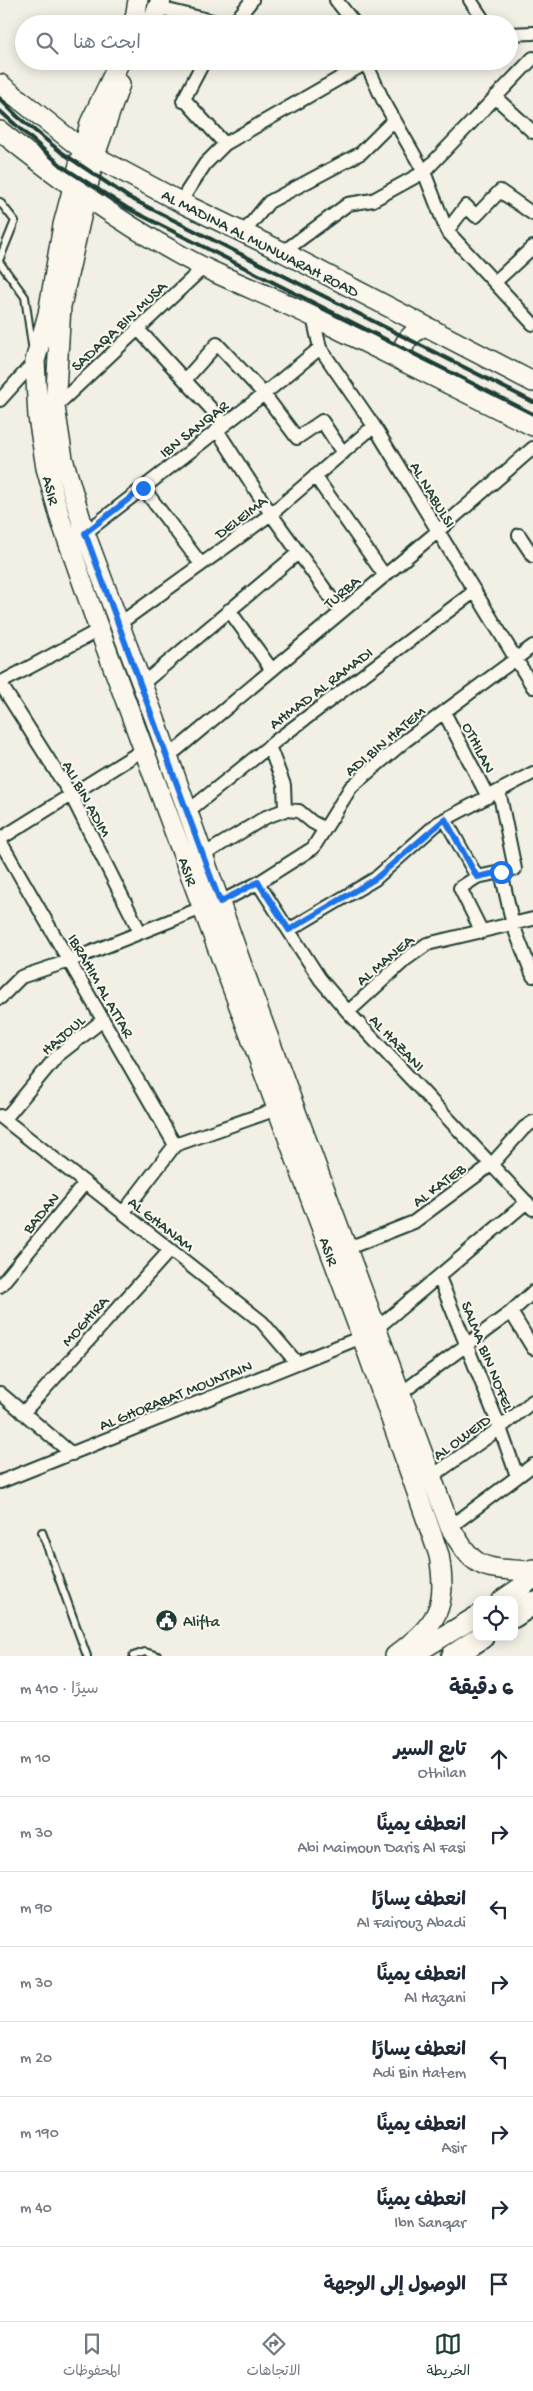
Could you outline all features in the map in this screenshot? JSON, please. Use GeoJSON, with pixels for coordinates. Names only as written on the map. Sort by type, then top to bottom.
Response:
{"type":"FeatureCollection","features":[{"type":"Feature","properties":{"kind":"highway"},"geometry":{"type":"LineString","coordinates":[[518,1613],[533,1603]]}},
{"type":"Feature","properties":{"kind":"highway"},"geometry":{"type":"LineString","coordinates":[[453,1656],[476,1641]]}},
{"type":"Feature","properties":{"kind":"main road"},"geometry":{"type":"LineString","coordinates":[[136,15],[138,0]]}},
{"type":"Feature","properties":{"kind":"main road","name":"ASIR"},"geometry":{"type":"LineString","coordinates":[[89,152],[90,123],[116,70]]}},
{"type":"Feature","properties":{"kind":"main road","name":"ASIR"},"geometry":{"type":"LineString","coordinates":[[128,70],[89,152],[35,361],[38,418],[46,468],[60,521],[143,750],[211,905],[346,1249],[369,1333],[438,1555],[442,1576],[436,1617],[416,1639],[395,1656]]}},
{"type":"Feature","properties":{"kind":"main road","name":"AL MADINA AL MUNWARAH ROAD"},"geometry":{"type":"LineString","coordinates":[[0,84],[89,152],[182,203],[283,252],[533,382]]}},
{"type":"Feature","properties":{"kind":"main road"},"geometry":{"type":"LineString","coordinates":[[1,136],[108,212],[204,267],[313,317],[533,426]]}},
{"type":"Feature","properties":{"kind":"main road","name":"ASIR"},"geometry":{"type":"LineString","coordinates":[[79,192],[61,306],[55,407],[63,459],[85,533],[203,855],[211,905],[277,1109],[369,1333],[400,1394],[450,1527],[464,1551],[473,1561],[488,1568],[529,1571],[533,1569]]}},
{"type":"Feature","properties":{"kind":"main road"},"geometry":{"type":"LineString","coordinates":[[406,363],[401,353],[403,346],[408,338],[423,326]]}},
{"type":"Feature","properties":{"kind":"main road"},"geometry":{"type":"LineString","coordinates":[[508,1596],[533,1579]]}},
{"type":"Feature","properties":{"kind":"main road"},"geometry":{"type":"LineString","coordinates":[[411,1656],[473,1618]]}},
{"type":"Feature","properties":{"kind":"street"},"geometry":{"type":"LineString","coordinates":[[240,15],[252,0]]}},
{"type":"Feature","properties":{"kind":"street"},"geometry":{"type":"LineString","coordinates":[[336,0],[348,15]]}},
{"type":"Feature","properties":{"kind":"street"},"geometry":{"type":"LineString","coordinates":[[470,0],[480,15]]}},
{"type":"Feature","properties":{"kind":"street"},"geometry":{"type":"LineString","coordinates":[[157,10],[181,15]]}},
{"type":"Feature","properties":{"kind":"street"},"geometry":{"type":"LineString","coordinates":[[518,34],[533,34]]}},
{"type":"Feature","properties":{"kind":"street"},"geometry":{"type":"LineString","coordinates":[[283,252],[348,204],[373,200],[424,172],[533,58]]}},
{"type":"Feature","properties":{"kind":"street"},"geometry":{"type":"LineString","coordinates":[[199,70],[184,100],[225,144]]}},
{"type":"Feature","properties":{"kind":"street"},"geometry":{"type":"LineString","coordinates":[[182,203],[186,193],[205,164],[225,144],[351,70]]}},
{"type":"Feature","properties":{"kind":"street"},"geometry":{"type":"LineString","coordinates":[[369,70],[394,120],[424,172],[447,230],[533,323]]}},
{"type":"Feature","properties":{"kind":"street"},"geometry":{"type":"LineString","coordinates":[[495,97],[533,132]]}},
{"type":"Feature","properties":{"kind":"street"},"geometry":{"type":"LineString","coordinates":[[243,233],[269,202],[362,153],[394,120]]}},
{"type":"Feature","properties":{"kind":"street"},"geometry":{"type":"LineString","coordinates":[[447,230],[466,206],[476,216],[500,191],[533,214]]}},
{"type":"Feature","properties":{"kind":"street"},"geometry":{"type":"LineString","coordinates":[[494,282],[533,247]]}},
{"type":"Feature","properties":{"kind":"street","name":"SADAQA BIN MUSA"},"geometry":{"type":"LineString","coordinates":[[55,407],[204,267]]}},
{"type":"Feature","properties":{"kind":"street","name":"AL NABULSI"},"geometry":{"type":"LineString","coordinates":[[313,317],[320,348],[374,426],[533,687]]}},
{"type":"Feature","properties":{"kind":"street"},"geometry":{"type":"LineString","coordinates":[[137,328],[185,380],[221,427],[271,514],[341,612]]}},
{"type":"Feature","properties":{"kind":"street"},"geometry":{"type":"LineString","coordinates":[[185,380],[217,344],[264,394],[297,438],[322,421],[342,453]]}},
{"type":"Feature","properties":{"kind":"street","name":"IBN SANQAR"},"geometry":{"type":"LineString","coordinates":[[85,533],[264,394],[320,348]]}},
{"type":"Feature","properties":{"kind":"street"},"geometry":{"type":"LineString","coordinates":[[0,400],[35,361]]}},
{"type":"Feature","properties":{"kind":"street","name":"DELEIMA"},"geometry":{"type":"LineString","coordinates":[[119,624],[271,514],[374,426]]}},
{"type":"Feature","properties":{"kind":"street","name":"TURBA"},"geometry":{"type":"LineString","coordinates":[[168,757],[385,576],[533,448]]}},
{"type":"Feature","properties":{"kind":"street"},"geometry":{"type":"LineString","coordinates":[[315,476],[385,576]]}},
{"type":"Feature","properties":{"kind":"street"},"geometry":{"type":"LineString","coordinates":[[143,488],[201,564]]}},
{"type":"Feature","properties":{"kind":"street"},"geometry":{"type":"LineString","coordinates":[[519,535],[531,549]]}},
{"type":"Feature","properties":{"kind":"street"},"geometry":{"type":"LineString","coordinates":[[142,685],[298,552]]}},
{"type":"Feature","properties":{"kind":"street","name":"AHMAD AL RAMADI"},"geometry":{"type":"LineString","coordinates":[[188,812],[269,746],[475,591]]}},
{"type":"Feature","properties":{"kind":"street"},"geometry":{"type":"LineString","coordinates":[[229,610],[272,670]]}},
{"type":"Feature","properties":{"kind":"street"},"geometry":{"type":"LineString","coordinates":[[0,683],[99,630]]}},
{"type":"Feature","properties":{"kind":"street","name":"ADI BIN HATEM"},"geometry":{"type":"LineString","coordinates":[[0,998],[21,977],[69,961],[211,905],[258,882],[313,848],[351,787],[405,741],[533,646]]}},
{"type":"Feature","properties":{"kind":"street","name":"ALI BIN ADIM"},"geometry":{"type":"LineString","coordinates":[[0,683],[71,795],[140,932]]}},
{"type":"Feature","properties":{"kind":"street","name":"OTHILAN"},"geometry":{"type":"LineString","coordinates":[[444,712],[488,797]]}},
{"type":"Feature","properties":{"kind":"street"},"geometry":{"type":"LineString","coordinates":[[269,746],[284,786],[285,810]]}},
{"type":"Feature","properties":{"kind":"street"},"geometry":{"type":"LineString","coordinates":[[0,840],[143,750]]}},
{"type":"Feature","properties":{"kind":"street"},"geometry":{"type":"LineString","coordinates":[[289,930],[375,879],[445,819],[533,773]]}},
{"type":"Feature","properties":{"kind":"street","name":"OTHILAN"},"geometry":{"type":"LineString","coordinates":[[500,791],[515,868],[501,872]]}},
{"type":"Feature","properties":{"kind":"street"},"geometry":{"type":"LineString","coordinates":[[203,855],[266,817],[285,810],[299,811],[312,822],[325,829]]}},
{"type":"Feature","properties":{"kind":"street"},"geometry":{"type":"LineString","coordinates":[[445,819],[477,877]]}},
{"type":"Feature","properties":{"kind":"street","name":"IBRAHIM AL ATTAR"},"geometry":{"type":"LineString","coordinates":[[0,840],[175,1145]]}},
{"type":"Feature","properties":{"kind":"street"},"geometry":{"type":"LineString","coordinates":[[482,932],[460,888],[477,877],[501,872],[513,925],[533,976]]}},
{"type":"Feature","properties":{"kind":"street","name":"AL HAZANI"},"geometry":{"type":"LineString","coordinates":[[258,882],[320,979],[348,1012],[530,1205]]}},
{"type":"Feature","properties":{"kind":"street","name":"AL MANEA"},"geometry":{"type":"LineString","coordinates":[[348,1012],[406,959],[427,944],[533,919]]}},
{"type":"Feature","properties":{"kind":"street","name":"HAJOUL"},"geometry":{"type":"LineString","coordinates":[[2,1118],[57,1056],[103,1020]]}},
{"type":"Feature","properties":{"kind":"street"},"geometry":{"type":"LineString","coordinates":[[124,1213],[175,1145],[277,1109]]}},
{"type":"Feature","properties":{"kind":"street","name":"AL GHANAM"},"geometry":{"type":"LineString","coordinates":[[2,1118],[262,1322],[297,1363]]}},
{"type":"Feature","properties":{"kind":"street","name":"AL KATEB"},"geometry":{"type":"LineString","coordinates":[[346,1249],[414,1222],[492,1164],[530,1123]]}},
{"type":"Feature","properties":{"kind":"street","name":"BADAN"},"geometry":{"type":"LineString","coordinates":[[0,1286],[85,1183]]}},
{"type":"Feature","properties":{"kind":"street","name":"AL GHORABAT MOUNTAIN"},"geometry":{"type":"LineString","coordinates":[[0,1482],[369,1333],[530,1205]]}},
{"type":"Feature","properties":{"kind":"street","name":"MOGHIRA"},"geometry":{"type":"LineString","coordinates":[[23,1413],[170,1250]]}},
{"type":"Feature","properties":{"kind":"street","name":"SALMA BIN NOFEL"},"geometry":{"type":"LineString","coordinates":[[439,1277],[500,1428],[517,1476]]}},
{"type":"Feature","properties":{"kind":"street"},"geometry":{"type":"LineString","coordinates":[[400,1394],[511,1312],[533,1292]]}},
{"type":"Feature","properties":{"kind":"street"},"geometry":{"type":"LineString","coordinates":[[511,1312],[533,1348]]}},
{"type":"Feature","properties":{"kind":"street"},"geometry":{"type":"LineString","coordinates":[[0,1393],[72,1454]]}},
{"type":"Feature","properties":{"kind":"street","name":"AL OWEID"},"geometry":{"type":"LineString","coordinates":[[431,1477],[500,1428],[533,1401]]}},
{"type":"Feature","properties":{"kind":"street"},"geometry":{"type":"LineString","coordinates":[[450,1527],[533,1464]]}},
{"type":"Feature","properties":{"kind":"lane"},"geometry":{"type":"LineString","coordinates":[[0,202],[1,200],[14,221],[0,258]]}},
{"type":"Feature","properties":{"kind":"lane"},"geometry":{"type":"LineString","coordinates":[[0,263],[25,297],[35,361]]}},
{"type":"Feature","properties":{"kind":"lane"},"geometry":{"type":"LineString","coordinates":[[42,1532],[87,1656]]}},
{"type":"Feature","properties":{"kind":"lane"},"geometry":{"type":"LineString","coordinates":[[133,1656],[145,1652],[158,1656]]}},
{"type":"Feature","properties":{"kind":"railway"},"geometry":{"type":"LineString","coordinates":[[0,99],[18,117],[61,152],[128,197],[533,402]]}},
{"type":"Feature","properties":{"kind":"railway"},"geometry":{"type":"LineString","coordinates":[[0,111],[63,167],[127,208],[533,414]]}},
{"type":"Feature","properties":{"kind":"place","name":"Alifta"},"geometry":{"type":"Point","coordinates":[167,1620]}},
{"type":"Feature","properties":{"kind":"route"},"geometry":{"type":"LineString","coordinates":[[143,488],[85,533],[155,719],[220,902],[258,882],[289,930],[375,879],[438,823],[445,819],[477,877],[501,872]]}}]}
